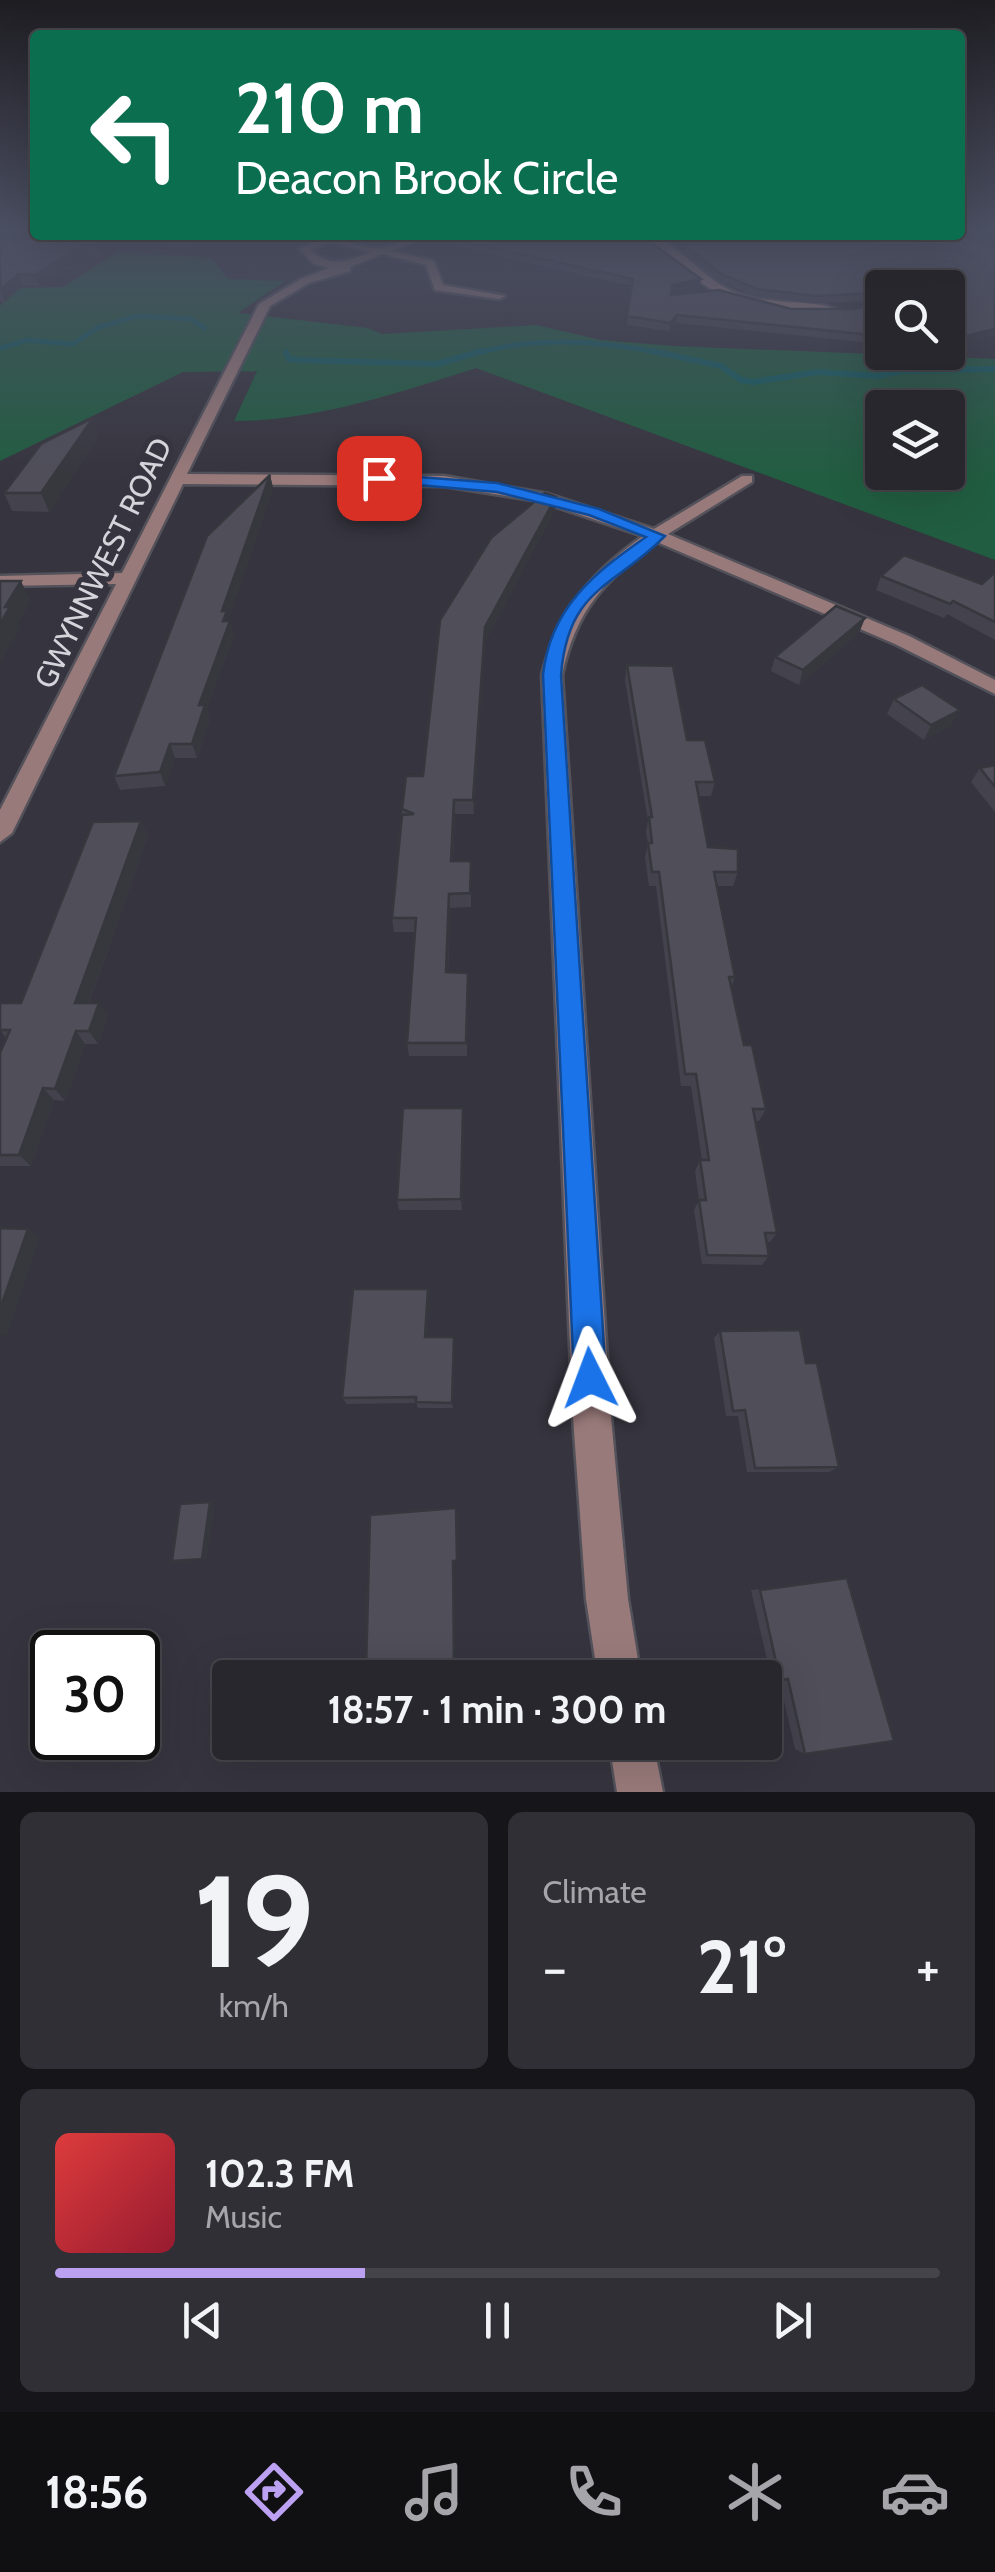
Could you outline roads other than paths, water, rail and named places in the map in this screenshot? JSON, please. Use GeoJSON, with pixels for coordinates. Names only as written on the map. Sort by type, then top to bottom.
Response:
{"type":"FeatureCollection","features":[{"type":"Feature","properties":{"kind":"street","name":"GWYNNWEST ROAD"},"geometry":{"type":"LineString","coordinates":[[0,833],[10,795],[258,319],[269,313]]}},
{"type":"Feature","properties":{"kind":"street"},"geometry":{"type":"LineString","coordinates":[[176,479],[444,481],[542,497],[658,536],[902,640],[995,688]]}},
{"type":"Feature","properties":{"kind":"street"},"geometry":{"type":"LineString","coordinates":[[617,1660],[607,1600],[592,1417],[552,675],[555,647],[564,622],[607,572],[747,480]]}},
{"type":"Feature","properties":{"kind":"street"},"geometry":{"type":"LineString","coordinates":[[0,581],[126,578]]}},
{"type":"Feature","properties":{"kind":"street"},"geometry":{"type":"LineString","coordinates":[[634,1760],[640,1792]]}},
{"type":"Feature","properties":{"kind":"waterway"},"geometry":{"type":"LineString","coordinates":[[0,348],[27,340],[73,344],[97,328],[137,316],[191,319],[204,328]]}},
{"type":"Feature","properties":{"kind":"waterway"},"geometry":{"type":"LineString","coordinates":[[473,354],[545,342],[617,346],[665,354]]}},
{"type":"Feature","properties":{"kind":"waterway"},"geometry":{"type":"LineString","coordinates":[[286,352],[289,359],[299,360],[437,364],[482,351]]}},
{"type":"Feature","properties":{"kind":"waterway"},"geometry":{"type":"LineString","coordinates":[[653,351],[721,366],[741,380],[753,382],[818,372],[877,376],[903,371],[995,369]]}}]}
